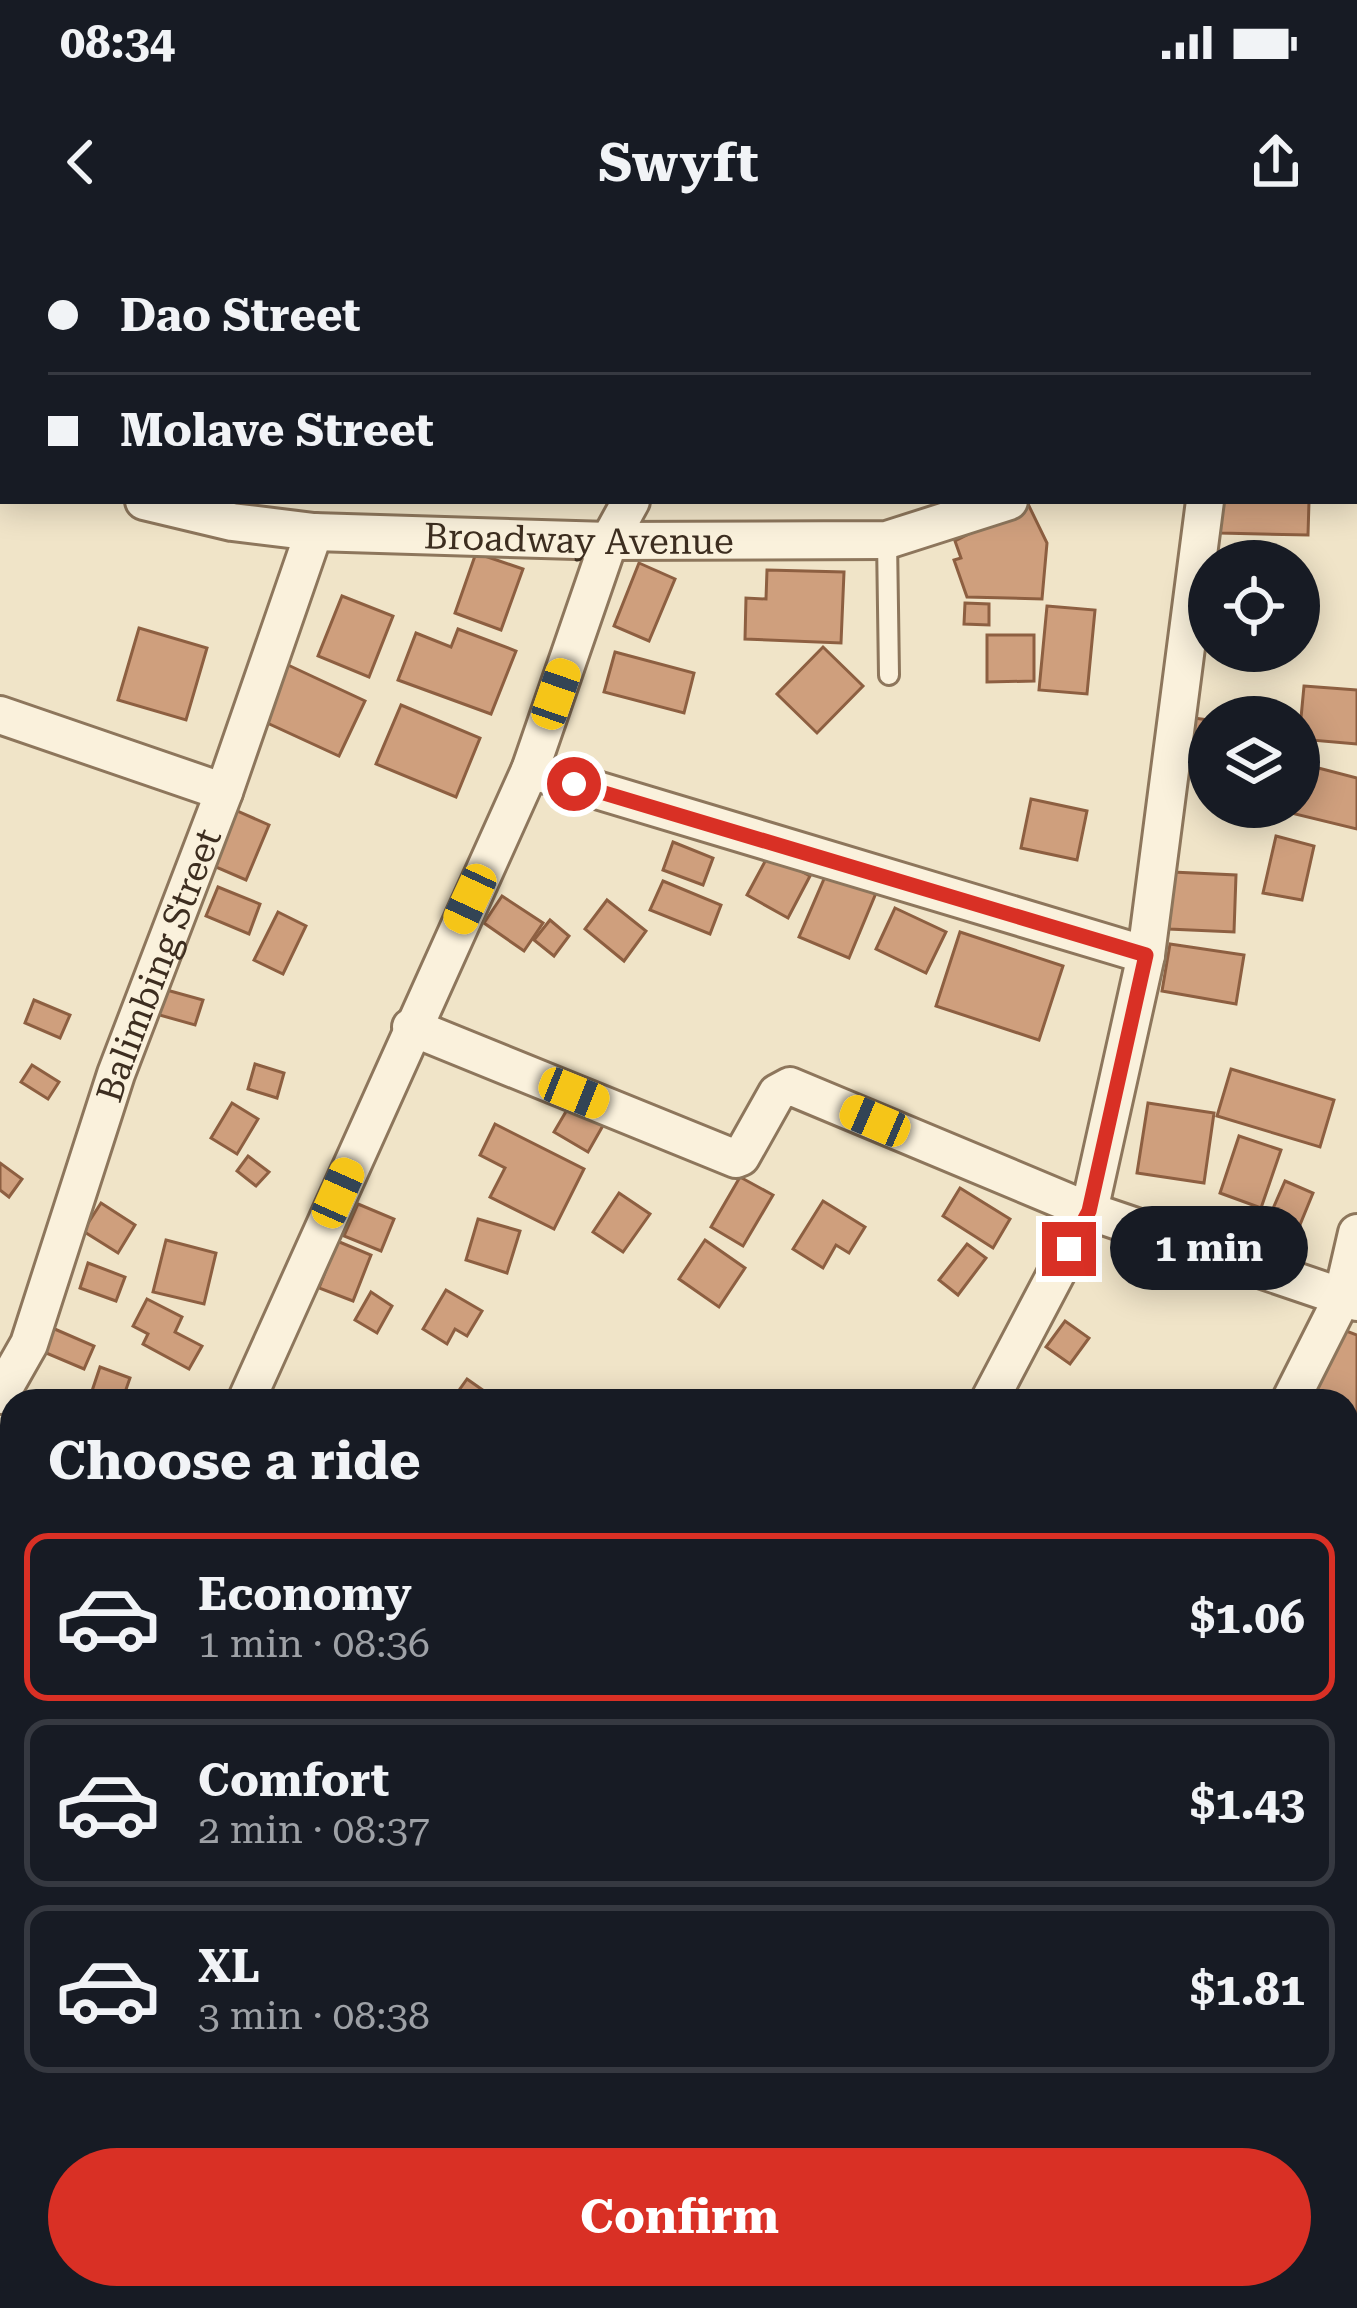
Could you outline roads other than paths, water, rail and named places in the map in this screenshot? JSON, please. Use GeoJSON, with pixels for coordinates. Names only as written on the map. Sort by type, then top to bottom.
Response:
{"type":"FeatureCollection","features":[{"type":"Feature","properties":{"kind":"street","name":"Broadway Avenue"},"geometry":{"type":"LineString","coordinates":[[156,504],[232,522],[314,532],[609,541],[887,540],[1001,504]]}},
{"type":"Feature","properties":{"kind":"street"},"geometry":{"type":"LineString","coordinates":[[251,1389],[530,770],[609,541],[629,504]]}},
{"type":"Feature","properties":{"kind":"street"},"geometry":{"type":"LineString","coordinates":[[994,1389],[1089,1211],[1146,955],[1205,504]]}},
{"type":"Feature","properties":{"kind":"street","name":"Balimbing Street"},"geometry":{"type":"LineString","coordinates":[[3,1389],[28,1344],[116,1075],[224,792],[314,532]]}},
{"type":"Feature","properties":{"kind":"street"},"geometry":{"type":"LineString","coordinates":[[0,715],[224,792]]}},
{"type":"Feature","properties":{"kind":"street"},"geometry":{"type":"LineString","coordinates":[[530,770],[1146,955]]}},
{"type":"Feature","properties":{"kind":"street"},"geometry":{"type":"LineString","coordinates":[[411,1027],[736,1159],[777,1093],[790,1086],[1089,1211],[1350,1300]]}},
{"type":"Feature","properties":{"kind":"street"},"geometry":{"type":"LineString","coordinates":[[1297,1389],[1350,1300],[1357,1233]]}},
{"type":"Feature","properties":{"kind":"lane"},"geometry":{"type":"LineString","coordinates":[[887,540],[889,675]]}}]}
